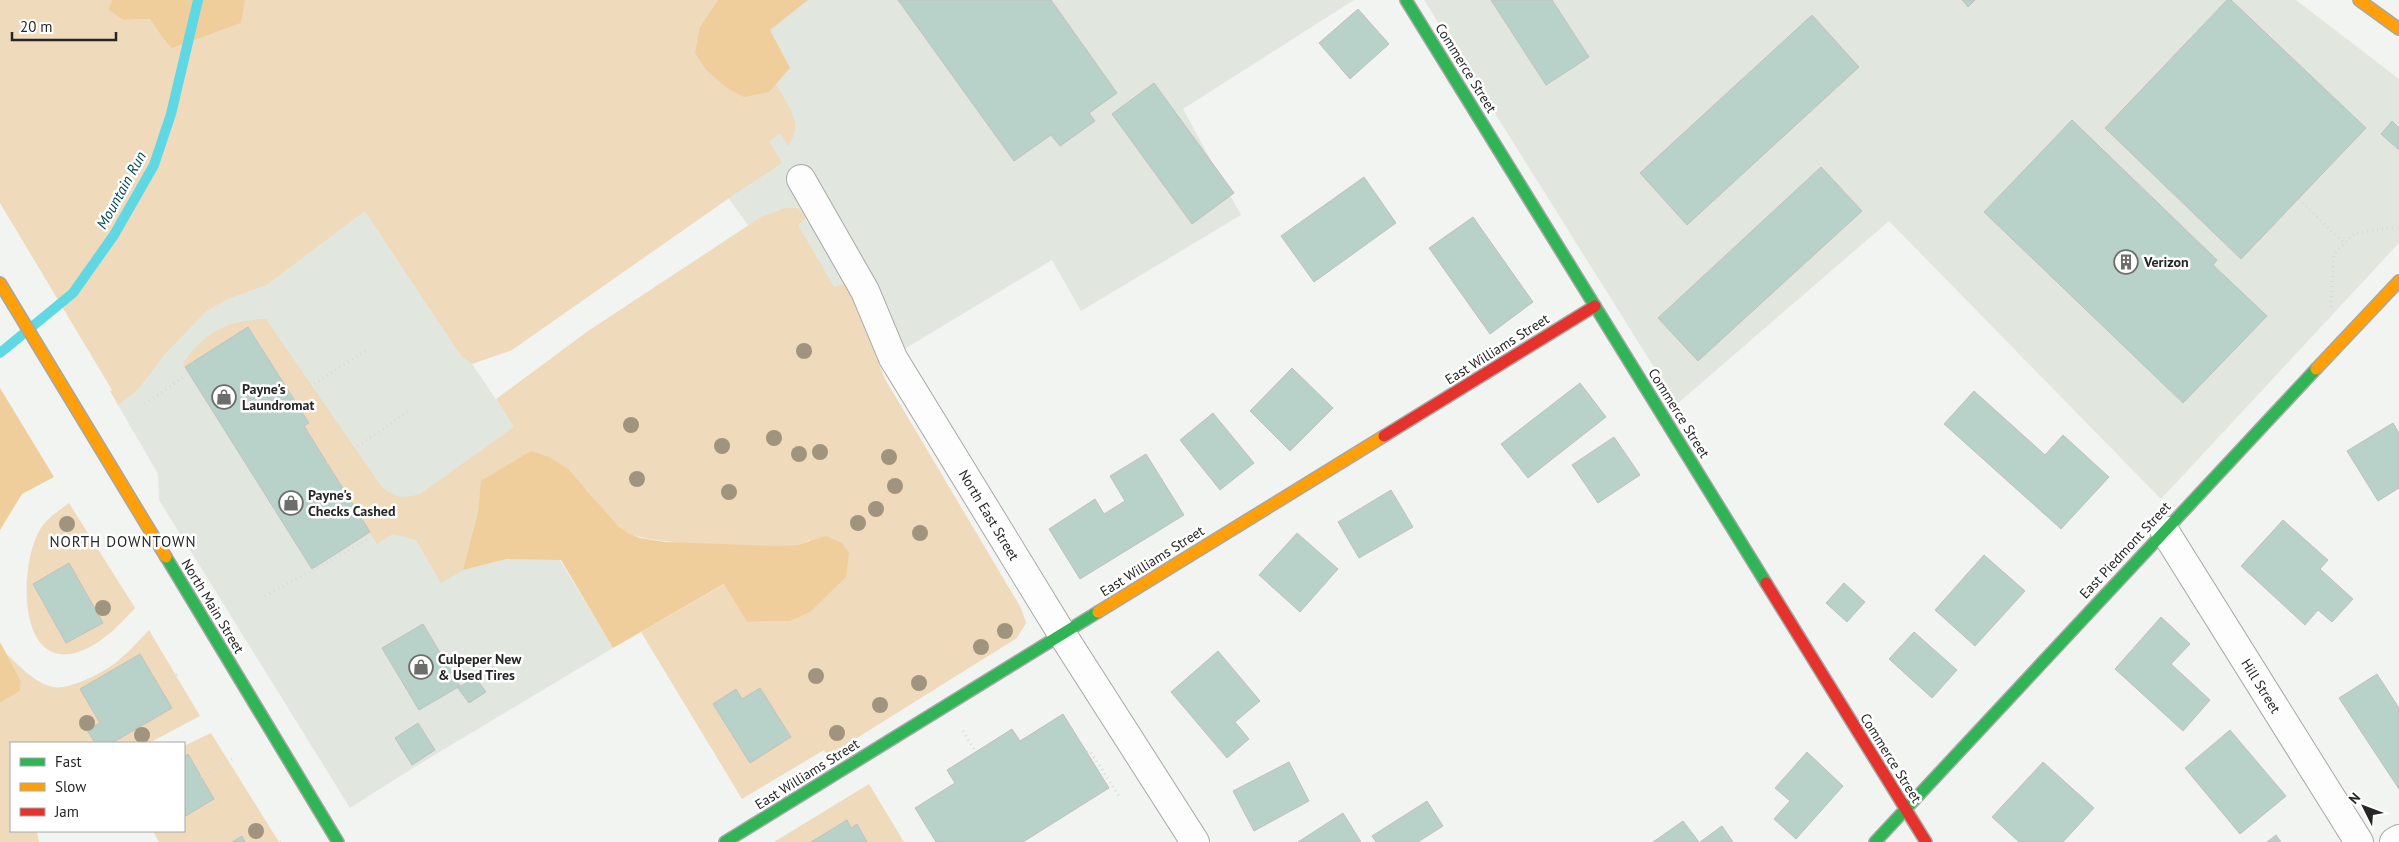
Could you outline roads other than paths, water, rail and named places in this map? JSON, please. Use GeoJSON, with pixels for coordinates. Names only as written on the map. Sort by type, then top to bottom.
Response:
{"type":"FeatureCollection","features":[{"type":"Feature","properties":{"kind":"street","name":"Commerce Street"},"geometry":{"type":"LineString","coordinates":[[1406,0],[1926,842]]}},
{"type":"Feature","properties":{"kind":"street"},"geometry":{"type":"LineString","coordinates":[[2359,0],[2399,30]]}},
{"type":"Feature","properties":{"kind":"street","name":"North East Street"},"geometry":{"type":"LineString","coordinates":[[801,179],[866,291],[893,358],[1062,634],[1195,842]]}},
{"type":"Feature","properties":{"kind":"street","name":"East Piedmont Street"},"geometry":{"type":"LineString","coordinates":[[1875,842],[2164,530],[2399,281]]}},
{"type":"Feature","properties":{"kind":"street","name":"North Main Street"},"geometry":{"type":"LineString","coordinates":[[0,284],[338,842]]}},
{"type":"Feature","properties":{"kind":"street","name":"East Williams Street"},"geometry":{"type":"LineString","coordinates":[[725,842],[1595,306]]}},
{"type":"Feature","properties":{"kind":"street","name":"Hill Street"},"geometry":{"type":"LineString","coordinates":[[2164,530],[2359,842]]}},
{"type":"Feature","properties":{"kind":"street"},"geometry":{"type":"LineString","coordinates":[[2394,842],[2399,839]]}},
{"type":"Feature","properties":{"kind":"waterway","name":"Mountain Run"},"geometry":{"type":"LineString","coordinates":[[0,353],[73,293],[114,235],[154,165],[171,114],[198,0]]}},
{"type":"Feature","properties":{"kind":"place","name":"Verizon"},"geometry":{"type":"Point","coordinates":[2126,262]}},
{"type":"Feature","properties":{"kind":"place","name":"Payne's Laundromat"},"geometry":{"type":"Point","coordinates":[224,397]}},
{"type":"Feature","properties":{"kind":"place","name":"Payne's Checks Cashed"},"geometry":{"type":"Point","coordinates":[291,503]}},
{"type":"Feature","properties":{"kind":"place","name":"Culpeper New & Used Tires"},"geometry":{"type":"Point","coordinates":[421,667]}},
{"type":"Feature","properties":{"kind":"district","name":"NORTH DOWNTOWN"},"geometry":{"type":"Point","coordinates":[123,541]}}]}
